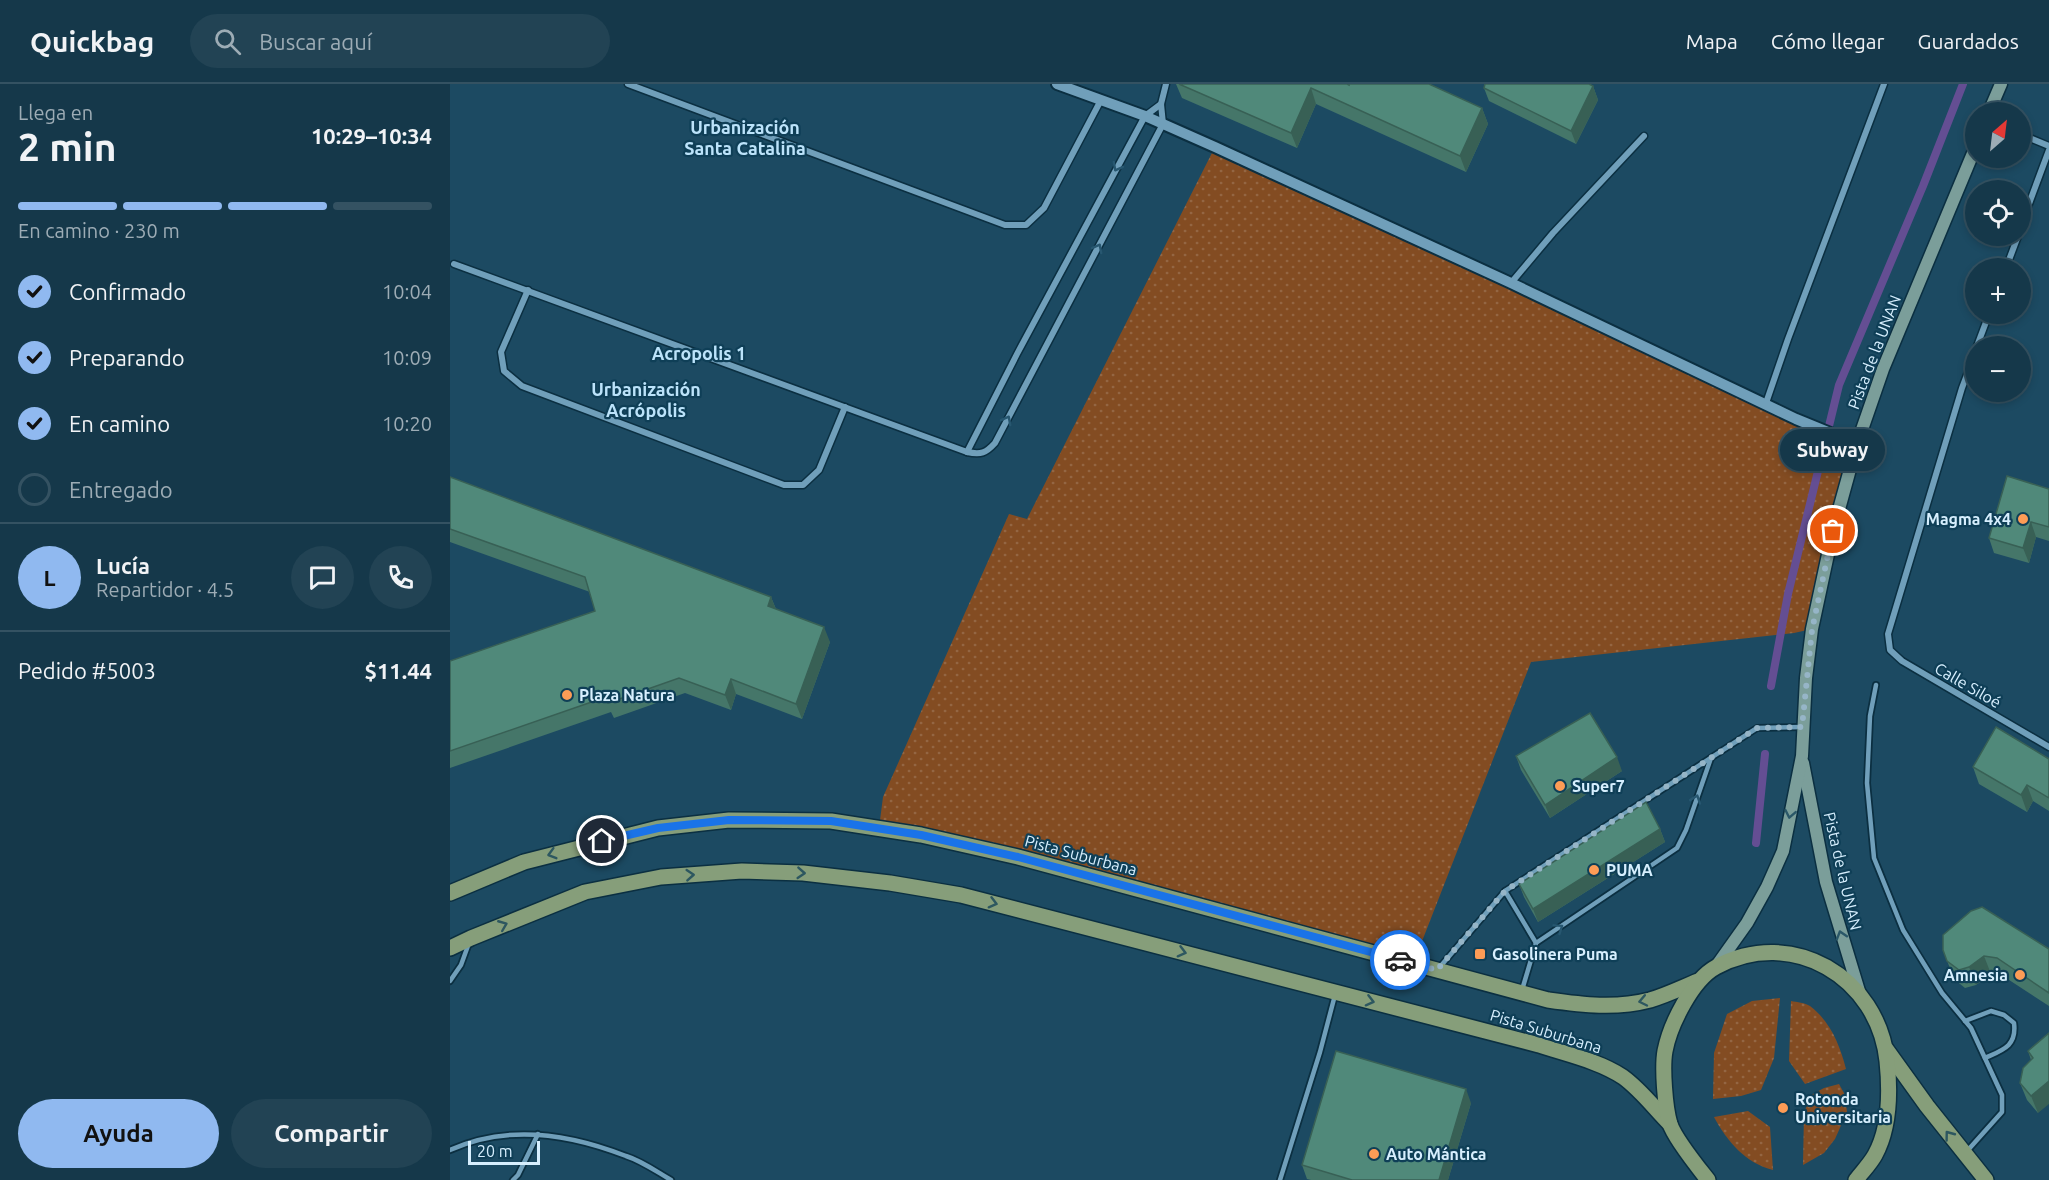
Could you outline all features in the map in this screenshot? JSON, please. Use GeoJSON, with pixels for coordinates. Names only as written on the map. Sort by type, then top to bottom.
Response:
{"type":"FeatureCollection","features":[{"type":"Feature","properties":{"kind":"main road"},"geometry":{"type":"LineString","coordinates":[[1993,102],[2001,84]]}},
{"type":"Feature","properties":{"kind":"main road","name":"Pista de la UNAN"},"geometry":{"type":"LineString","coordinates":[[1859,991],[1826,882],[1802,756],[1802,727],[1812,630],[1833,531],[1857,444],[1883,369],[1967,168]]}},
{"type":"Feature","properties":{"kind":"main road","name":"Pista de la UNAN"},"geometry":{"type":"LineString","coordinates":[[1715,968],[1747,923],[1783,851],[1802,756]]}},
{"type":"Feature","properties":{"kind":"main road","name":"Pista Suburbana"},"geometry":{"type":"LineString","coordinates":[[450,893],[524,862],[658,828],[729,820],[831,821],[921,835],[1018,857],[1548,1000],[1586,1006],[1610,1006],[1651,1000],[1698,981]]}},
{"type":"Feature","properties":{"kind":"main road","name":"Pista Suburbana"},"geometry":{"type":"LineString","coordinates":[[450,948],[585,892],[661,877],[742,871],[803,873],[890,883],[961,895],[1539,1045],[1606,1068],[1631,1084],[1670,1124]]}},
{"type":"Feature","properties":{"kind":"main road"},"geometry":{"type":"LineString","coordinates":[[1708,1180],[1670,1124],[1665,1086],[1665,1051],[1676,1019],[1698,981],[1715,968],[1732,960],[1760,953],[1789,954],[1824,966],[1843,977],[1859,991],[1886,1047],[1964,1154],[1986,1180]]}},
{"type":"Feature","properties":{"kind":"main road"},"geometry":{"type":"LineString","coordinates":[[1856,1180],[1876,1154],[1886,1122],[1890,1087],[1886,1047]]}},
{"type":"Feature","properties":{"kind":"street"},"geometry":{"type":"LineString","coordinates":[[628,84],[1005,225],[1026,225],[1044,208],[1101,100]]}},
{"type":"Feature","properties":{"kind":"street"},"geometry":{"type":"LineString","coordinates":[[1057,84],[1164,124],[1512,283],[1796,419],[1857,444]]}},
{"type":"Feature","properties":{"kind":"street"},"geometry":{"type":"LineString","coordinates":[[454,264],[967,452],[977,454],[987,452],[995,443],[1164,124],[1161,104],[1166,84]]}},
{"type":"Feature","properties":{"kind":"street"},"geometry":{"type":"LineString","coordinates":[[1766,404],[1788,339],[1884,84]]}},
{"type":"Feature","properties":{"kind":"street"},"geometry":{"type":"LineString","coordinates":[[967,452],[1145,116],[1161,104]]}},
{"type":"Feature","properties":{"kind":"street"},"geometry":{"type":"LineString","coordinates":[[1512,283],[1553,233],[1644,136]]}},
{"type":"Feature","properties":{"kind":"street"},"geometry":{"type":"LineString","coordinates":[[2031,139],[2049,148],[2031,198]]}},
{"type":"Feature","properties":{"kind":"street"},"geometry":{"type":"LineString","coordinates":[[528,290],[501,351],[504,371],[522,386],[784,485],[803,485],[819,470],[845,407]]}},
{"type":"Feature","properties":{"kind":"street","name":"Calle Siloé"},"geometry":{"type":"LineString","coordinates":[[1965,382],[1888,634],[1890,650],[1902,661],[2049,747]]}},
{"type":"Feature","properties":{"kind":"lane"},"geometry":{"type":"LineString","coordinates":[[1876,685],[1870,716],[1867,783],[1874,858],[1903,930],[1942,993],[1971,1028],[2002,1095],[2002,1112],[1964,1154]]}},
{"type":"Feature","properties":{"kind":"lane"},"geometry":{"type":"LineString","coordinates":[[1437,970],[1505,891],[1757,728],[1802,727]]}},
{"type":"Feature","properties":{"kind":"lane"},"geometry":{"type":"LineString","coordinates":[[1522,993],[1536,943],[1677,848],[1686,830],[1711,757]]}},
{"type":"Feature","properties":{"kind":"lane"},"geometry":{"type":"LineString","coordinates":[[1505,891],[1536,943]]}},
{"type":"Feature","properties":{"kind":"lane"},"geometry":{"type":"LineString","coordinates":[[450,981],[461,965],[471,938]]}},
{"type":"Feature","properties":{"kind":"lane"},"geometry":{"type":"LineString","coordinates":[[1280,1180],[1336,992]]}},
{"type":"Feature","properties":{"kind":"lane"},"geometry":{"type":"LineString","coordinates":[[1965,1021],[1991,1011],[2004,1015],[2014,1023],[2015,1034],[2007,1049],[1985,1058]]}},
{"type":"Feature","properties":{"kind":"lane"},"geometry":{"type":"LineString","coordinates":[[450,1150],[465,1143],[508,1135],[538,1134],[563,1137],[627,1156],[671,1180]]}},
{"type":"Feature","properties":{"kind":"lane"},"geometry":{"type":"LineString","coordinates":[[513,1180],[518,1175],[538,1134]]}},
{"type":"Feature","properties":{"kind":"shaded area"},"geometry":{"type":"Polygon","coordinates":[[[1215,147],[1857,444],[1812,629],[1794,633],[1531,662],[1412,963],[879,828],[883,797],[1009,514],[1027,519],[1215,147]]]}},
{"type":"Feature","properties":{"kind":"shaded area"},"geometry":{"type":"Polygon","coordinates":[[[1780,998],[1774,1058],[1761,1090],[1741,1096],[1713,1099],[1714,1053],[1727,1014],[1752,1001],[1780,998]]]}},
{"type":"Feature","properties":{"kind":"shaded area"},"geometry":{"type":"Polygon","coordinates":[[[1791,1001],[1810,1006],[1829,1026],[1841,1051],[1846,1069],[1805,1084],[1789,1061],[1791,1001]]]}},
{"type":"Feature","properties":{"kind":"shaded area"},"geometry":{"type":"Polygon","coordinates":[[[1839,1084],[1845,1095],[1847,1112],[1835,1139],[1824,1153],[1803,1165],[1804,1113],[1811,1095],[1839,1084]]]}},
{"type":"Feature","properties":{"kind":"shaded area"},"geometry":{"type":"Polygon","coordinates":[[[1748,1111],[1770,1127],[1773,1170],[1754,1162],[1738,1150],[1714,1117],[1748,1111]]]}},
{"type":"Feature","properties":{"kind":"building"},"geometry":{"type":"Polygon","coordinates":[[[1179,84],[1429,84],[1482,108],[1460,156],[1311,88],[1291,133],[1179,84]]]}},
{"type":"Feature","properties":{"kind":"building"},"geometry":{"type":"Polygon","coordinates":[[[1485,84],[1589,84],[1593,86],[1571,131],[1484,88],[1485,84]]]}},
{"type":"Feature","properties":{"kind":"building"},"geometry":{"type":"Polygon","coordinates":[[[2007,476],[2049,489],[2049,527],[2031,522],[2023,548],[1989,538],[2007,476]]]}},
{"type":"Feature","properties":{"kind":"building"},"geometry":{"type":"Polygon","coordinates":[[[450,477],[771,597],[768,606],[824,627],[796,704],[731,679],[725,695],[679,678],[608,703],[606,697],[450,751],[450,661],[595,611],[585,577],[450,529],[450,477]]]}},
{"type":"Feature","properties":{"kind":"building"},"geometry":{"type":"Polygon","coordinates":[[[1590,713],[1617,757],[1545,805],[1516,756],[1590,713]]]}},
{"type":"Feature","properties":{"kind":"building"},"geometry":{"type":"Polygon","coordinates":[[[1996,727],[2049,759],[2049,798],[2027,785],[2021,795],[1973,767],[1996,727]]]}},
{"type":"Feature","properties":{"kind":"building"},"geometry":{"type":"Polygon","coordinates":[[[1646,802],[1660,829],[1533,909],[1519,884],[1646,802]]]}},
{"type":"Feature","properties":{"kind":"building"},"geometry":{"type":"Polygon","coordinates":[[[1982,907],[2049,949],[2049,993],[1997,958],[1984,956],[1969,967],[1959,970],[1947,961],[1943,950],[1943,935],[1971,911],[1982,907]]]}},
{"type":"Feature","properties":{"kind":"building"},"geometry":{"type":"Polygon","coordinates":[[[2049,1033],[2049,1081],[2031,1096],[2020,1083],[2023,1068],[2033,1058],[2028,1051],[2049,1033]]]}},
{"type":"Feature","properties":{"kind":"building"},"geometry":{"type":"Polygon","coordinates":[[[1336,1051],[1466,1089],[1439,1180],[1352,1180],[1302,1165],[1336,1051]]]}},
{"type":"Feature","properties":{"kind":"waterway"},"geometry":{"type":"LineString","coordinates":[[1771,686],[1788,594],[1839,385],[1923,186],[1963,84]]}},
{"type":"Feature","properties":{"kind":"waterway"},"geometry":{"type":"LineString","coordinates":[[1756,843],[1765,754]]}},
{"type":"Feature","properties":{"kind":"way so far"},"geometry":{"type":"LineString","coordinates":[[1400,960],[1437,970],[1505,891],[1757,728],[1802,727],[1812,630],[1833,531]]}},
{"type":"Feature","properties":{"kind":"place","name":"Magma 4x4"},"geometry":{"type":"Point","coordinates":[2023,519]}},
{"type":"Feature","properties":{"kind":"place","name":"Subway"},"geometry":{"type":"Point","coordinates":[1833,531]}},
{"type":"Feature","properties":{"kind":"place","name":"Plaza Natura"},"geometry":{"type":"Point","coordinates":[567,695]}},
{"type":"Feature","properties":{"kind":"place","name":"Super7"},"geometry":{"type":"Point","coordinates":[1560,786]}},
{"type":"Feature","properties":{"kind":"place","name":"PUMA"},"geometry":{"type":"Point","coordinates":[1594,870]}},
{"type":"Feature","properties":{"kind":"place","name":"Gasolinera Puma"},"geometry":{"type":"Point","coordinates":[1480,954]}},
{"type":"Feature","properties":{"kind":"place","name":"Amnesia"},"geometry":{"type":"Point","coordinates":[2020,975]}},
{"type":"Feature","properties":{"kind":"place","name":"Rotonda Universitaria"},"geometry":{"type":"Point","coordinates":[1783,1108]}},
{"type":"Feature","properties":{"kind":"place","name":"Auto Mántica"},"geometry":{"type":"Point","coordinates":[1374,1154]}},
{"type":"Feature","properties":{"kind":"district","name":"Urbanización Santa Catalina"},"geometry":{"type":"Point","coordinates":[745,137]}},
{"type":"Feature","properties":{"kind":"district","name":"Acropolis 1"},"geometry":{"type":"Point","coordinates":[699,353]}},
{"type":"Feature","properties":{"kind":"district","name":"Urbanización Acrópolis"},"geometry":{"type":"Point","coordinates":[646,399]}},
{"type":"Feature","properties":{"kind":"route"},"geometry":{"type":"LineString","coordinates":[[602,841],[658,828],[729,820],[831,821],[921,835],[1018,857],[1400,960]]}}]}
